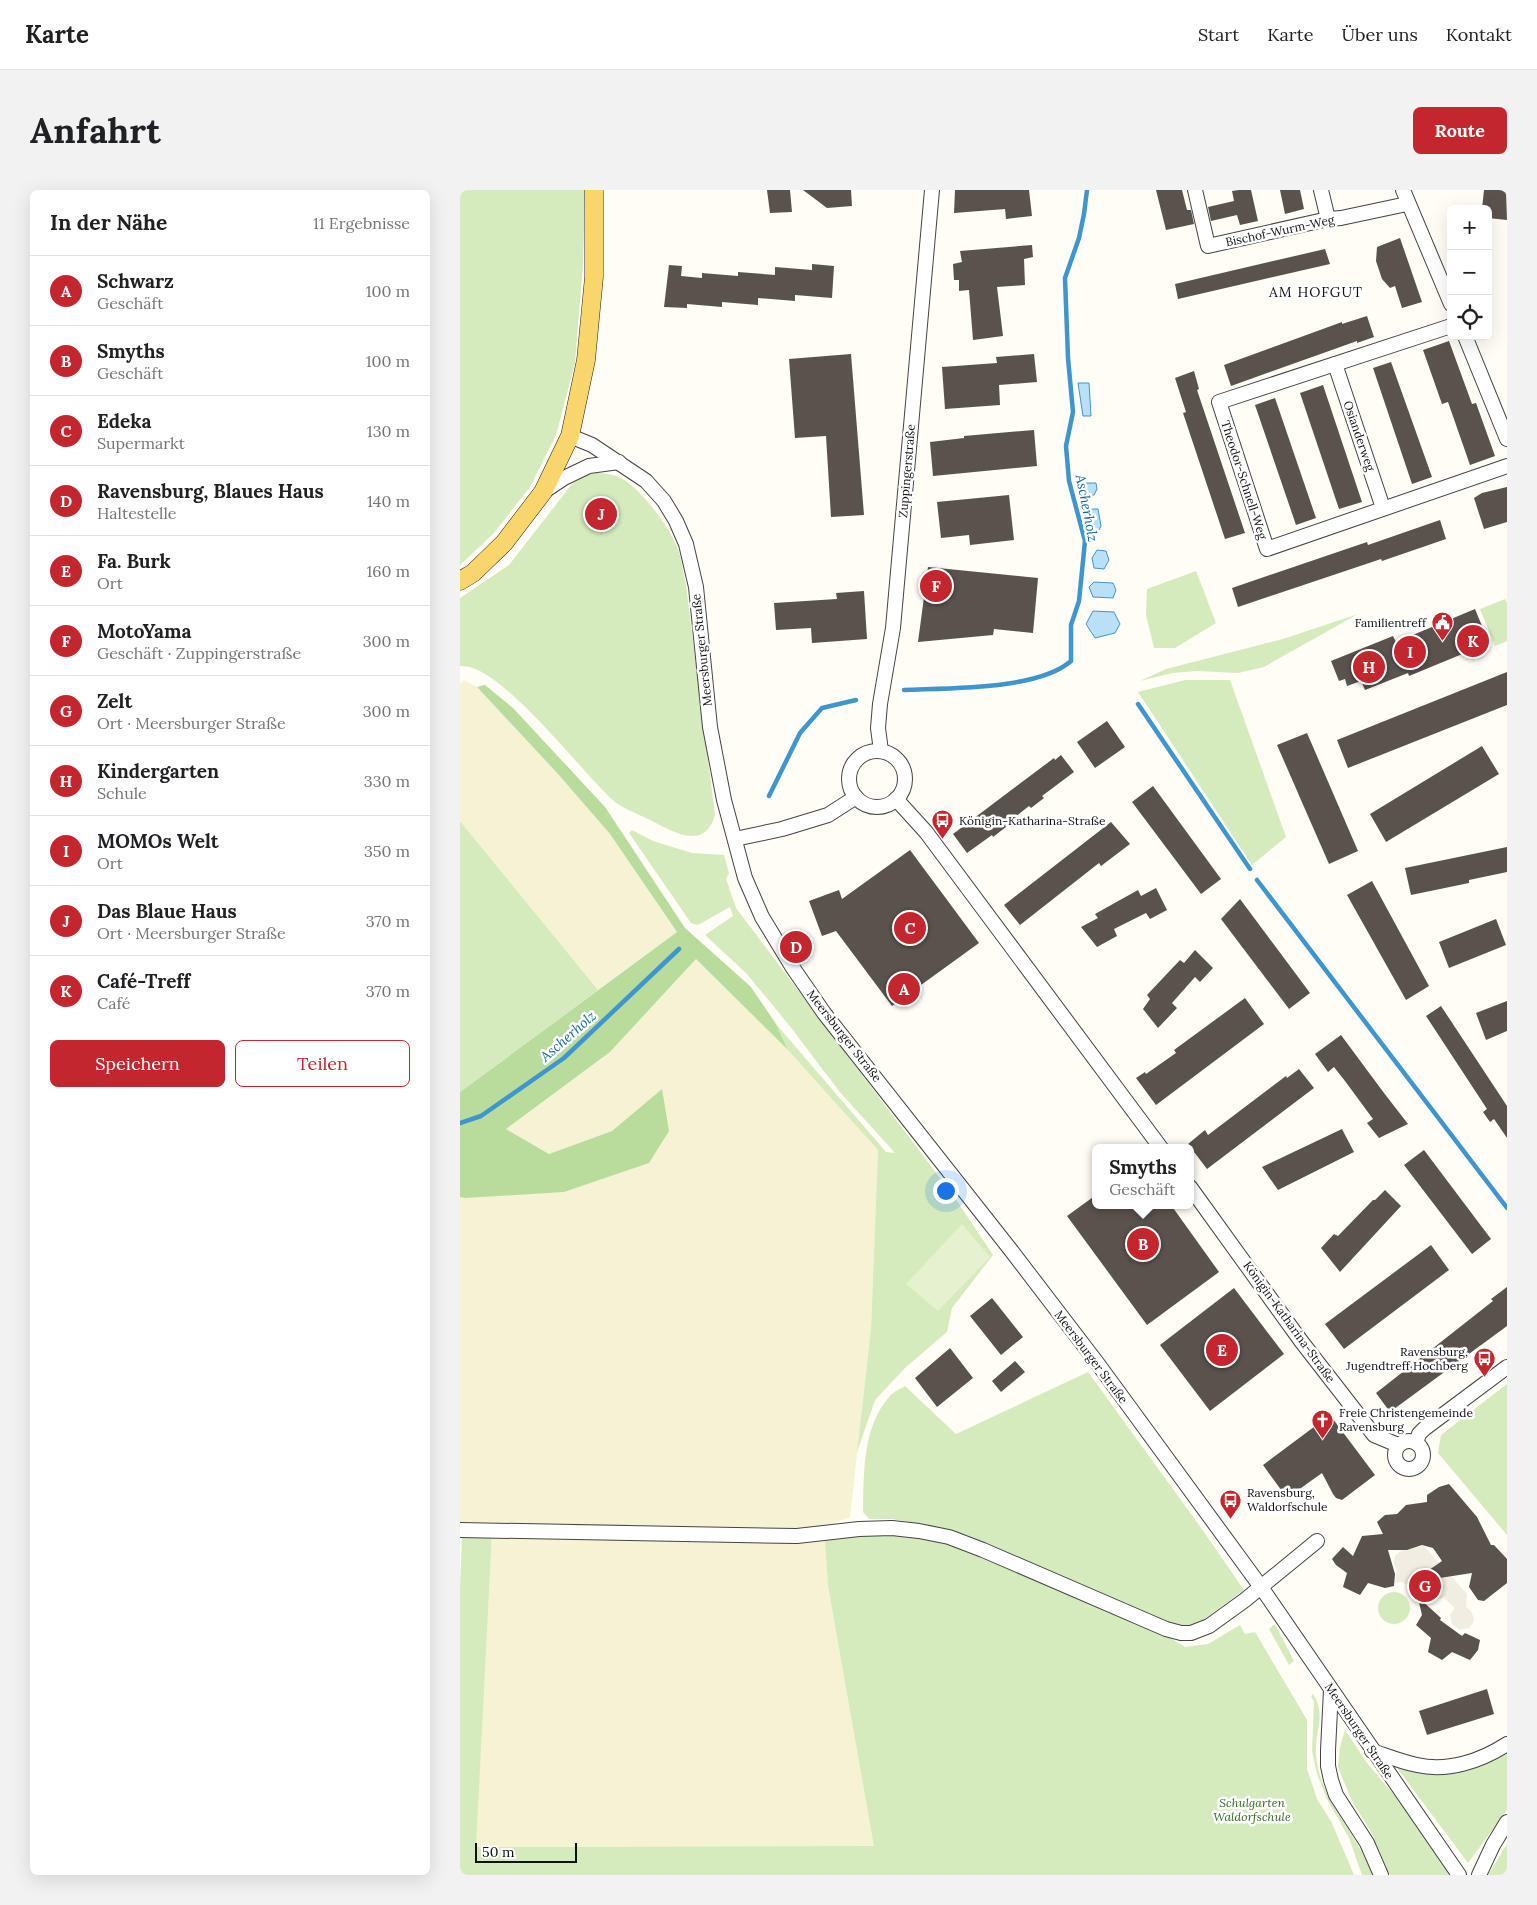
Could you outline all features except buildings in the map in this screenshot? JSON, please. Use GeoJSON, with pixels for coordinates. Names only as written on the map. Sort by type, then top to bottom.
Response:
{"type":"FeatureCollection","features":[{"type":"Feature","properties":{"kind":"main road"},"geometry":{"type":"LineString","coordinates":[[460,581],[473,573],[504,544],[543,492],[570,436],[586,360],[594,268],[594,190]]}},
{"type":"Feature","properties":{"kind":"street","name":"Zuppingerstraße"},"geometry":{"type":"LineString","coordinates":[[881,751],[878,728],[880,704],[893,628],[932,190]]}},
{"type":"Feature","properties":{"kind":"street","name":"Bischof-Wurm-Weg"},"geometry":{"type":"LineString","coordinates":[[1195,190],[1208,246],[1328,219],[1407,204]]}},
{"type":"Feature","properties":{"kind":"street"},"geometry":{"type":"LineString","coordinates":[[1321,190],[1328,219]]}},
{"type":"Feature","properties":{"kind":"street"},"geometry":{"type":"LineString","coordinates":[[1402,190],[1447,295]]}},
{"type":"Feature","properties":{"kind":"street","name":"Theodor-Schnell-Weg"},"geometry":{"type":"LineString","coordinates":[[1447,327],[1218,402],[1267,549],[1507,466]]}},
{"type":"Feature","properties":{"kind":"street"},"geometry":{"type":"LineString","coordinates":[[1467,340],[1507,439]]}},
{"type":"Feature","properties":{"kind":"street","name":"Osianderweg"},"geometry":{"type":"LineString","coordinates":[[1335,364],[1383,508]]}},
{"type":"Feature","properties":{"kind":"street","name":"Meersburger Straße"},"geometry":{"type":"LineString","coordinates":[[570,436],[592,445],[646,481],[664,501],[686,544],[696,587],[713,744],[724,800],[745,878],[762,917],[793,968],[824,1013],[1092,1356],[1261,1587],[1458,1875]]}},
{"type":"Feature","properties":{"kind":"street"},"geometry":{"type":"LineString","coordinates":[[543,492],[564,478],[589,466],[619,462]]}},
{"type":"Feature","properties":{"kind":"street"},"geometry":{"type":"LineString","coordinates":[[881,751],[899,760],[903,768],[905,785],[896,799],[888,805],[880,807],[863,803],[851,790],[849,781],[853,764],[866,753],[881,751]]}},
{"type":"Feature","properties":{"kind":"street"},"geometry":{"type":"LineString","coordinates":[[735,839],[782,829],[828,815],[856,797]]}},
{"type":"Feature","properties":{"kind":"street"},"geometry":{"type":"LineString","coordinates":[[896,799],[926,832],[1158,1144]]}},
{"type":"Feature","properties":{"kind":"street","name":"Königin-Katharina-Straße"},"geometry":{"type":"LineString","coordinates":[[1194,1193],[1301,1341],[1374,1435],[1398,1445],[1407,1441],[1416,1443]]}},
{"type":"Feature","properties":{"kind":"street"},"geometry":{"type":"LineString","coordinates":[[1398,1445],[1395,1454],[1397,1463],[1404,1468],[1412,1469],[1419,1465],[1423,1458],[1422,1449],[1416,1443],[1419,1434],[1507,1368]]}},
{"type":"Feature","properties":{"kind":"street"},"geometry":{"type":"LineString","coordinates":[[460,1530],[797,1536],[859,1529],[892,1528],[919,1531],[949,1537],[983,1550],[1166,1630],[1180,1633],[1201,1630],[1209,1626],[1261,1587],[1317,1541]]}},
{"type":"Feature","properties":{"kind":"street"},"geometry":{"type":"LineString","coordinates":[[1331,1690],[1328,1766],[1331,1780],[1336,1795],[1367,1842],[1381,1875]]}},
{"type":"Feature","properties":{"kind":"street"},"geometry":{"type":"LineString","coordinates":[[1372,1751],[1417,1766],[1440,1768],[1462,1764],[1484,1756],[1507,1744]]}},
{"type":"Feature","properties":{"kind":"street"},"geometry":{"type":"LineString","coordinates":[[1479,1875],[1493,1845],[1507,1822]]}},
{"type":"Feature","properties":{"kind":"shaded area"},"geometry":{"type":"Polygon","coordinates":[[[464,680],[477,687],[558,774],[610,834],[677,932],[598,990],[460,821],[460,684],[464,680]]]}},
{"type":"Feature","properties":{"kind":"shaded area"},"geometry":{"type":"Polygon","coordinates":[[[696,959],[799,1061],[878,1150],[871,1329],[850,1517],[822,1528],[460,1526],[460,1197],[564,1192],[662,1089],[612,1131],[549,1154],[506,1129],[610,1052],[696,959]]]}},
{"type":"Feature","properties":{"kind":"shaded area"},"geometry":{"type":"Polygon","coordinates":[[[492,1533],[821,1538],[825,1542],[828,1586],[875,1846],[475,1847],[492,1533]]]}},
{"type":"Feature","properties":{"kind":"shaded area"},"geometry":{"type":"Polygon","coordinates":[[[1424,1546],[1467,1594],[1466,1607],[1471,1611],[1474,1618],[1469,1628],[1460,1630],[1452,1624],[1450,1615],[1455,1608],[1444,1598],[1417,1602],[1412,1590],[1406,1584],[1401,1582],[1395,1583],[1397,1570],[1394,1563],[1395,1556],[1401,1551],[1424,1546]]]}},
{"type":"Feature","properties":{"kind":"green space"},"geometry":{"type":"Polygon","coordinates":[[[460,190],[585,190],[583,265],[575,363],[556,435],[530,487],[493,534],[460,565],[460,190]]]}},
{"type":"Feature","properties":{"kind":"green space"},"geometry":{"type":"Polygon","coordinates":[[[595,473],[621,478],[646,499],[673,538],[680,556],[686,585],[715,815],[710,827],[703,833],[694,836],[675,832],[615,802],[518,700],[497,682],[477,670],[460,666],[460,598],[509,565],[572,484],[582,477],[595,473]]]}},
{"type":"Feature","properties":{"kind":"green space"},"geometry":{"type":"Polygon","coordinates":[[[1196,571],[1216,623],[1175,648],[1154,648],[1146,615],[1147,589],[1196,571]]]}},
{"type":"Feature","properties":{"kind":"green space"},"geometry":{"type":"Polygon","coordinates":[[[1505,599],[1507,603],[1507,641],[1495,646],[1480,609],[1505,599]]]}},
{"type":"Feature","properties":{"kind":"green space"},"geometry":{"type":"Polygon","coordinates":[[[1358,614],[1264,667],[1238,673],[1197,671],[1172,673],[1140,681],[1166,669],[1283,639],[1358,614]]]}},
{"type":"Feature","properties":{"kind":"green space"},"geometry":{"type":"Polygon","coordinates":[[[1185,680],[1230,680],[1286,837],[1252,865],[1138,692],[1185,680]]]}},
{"type":"Feature","properties":{"kind":"green space"},"geometry":{"type":"Polygon","coordinates":[[[485,685],[513,708],[605,807],[685,928],[751,987],[776,1024],[788,1050],[696,959],[610,1052],[506,1129],[549,1154],[612,1131],[662,1089],[669,1131],[649,1163],[564,1192],[465,1198],[460,1197],[460,1092],[677,932],[610,834],[558,774],[477,687],[485,685]]]}},
{"type":"Feature","properties":{"kind":"green space"},"geometry":{"type":"Polygon","coordinates":[[[460,821],[598,990],[460,1092],[460,821]]]}},
{"type":"Feature","properties":{"kind":"green space"},"geometry":{"type":"Polygon","coordinates":[[[632,830],[653,841],[692,853],[724,855],[729,873],[726,879],[736,908],[955,1198],[993,1255],[952,1308],[947,1332],[905,1368],[875,1400],[857,1452],[871,1329],[878,1150],[788,1050],[776,1024],[886,1152],[895,1153],[839,1091],[789,1025],[746,973],[705,935],[733,916],[730,907],[698,925],[691,923],[629,833],[632,830]]]}},
{"type":"Feature","properties":{"kind":"green space"},"geometry":{"type":"Polygon","coordinates":[[[962,1224],[990,1257],[938,1311],[906,1284],[962,1224]]]}},
{"type":"Feature","properties":{"kind":"green space"},"geometry":{"type":"Polygon","coordinates":[[[1088,1372],[1244,1590],[1200,1622],[1183,1629],[1161,1624],[943,1528],[892,1519],[869,1519],[863,1512],[866,1452],[869,1437],[880,1409],[892,1394],[905,1386],[956,1434],[1088,1372]]]}},
{"type":"Feature","properties":{"kind":"green space"},"geometry":{"type":"Polygon","coordinates":[[[1507,1384],[1507,1535],[1438,1453],[1441,1435],[1507,1384]]]}},
{"type":"Feature","properties":{"kind":"green space","name":"Schulgarten Waldorfschule"},"geometry":{"type":"Polygon","coordinates":[[[492,1533],[476,1847],[874,1846],[828,1586],[825,1542],[821,1538],[892,1534],[936,1539],[1166,1635],[1185,1647],[1208,1644],[1240,1625],[1245,1634],[1255,1632],[1307,1720],[1307,1769],[1317,1799],[1331,1821],[1354,1875],[460,1875],[460,1588],[462,1535],[492,1533]]]}},
{"type":"Feature","properties":{"kind":"green space"},"geometry":{"type":"Polygon","coordinates":[[[1394,1592],[1400,1593],[1405,1597],[1409,1602],[1409,1614],[1405,1619],[1400,1623],[1394,1624],[1388,1623],[1383,1619],[1379,1614],[1378,1608],[1379,1602],[1383,1597],[1388,1593],[1394,1592]]]}},
{"type":"Feature","properties":{"kind":"green space"},"geometry":{"type":"Polygon","coordinates":[[[1275,1624],[1294,1661],[1289,1665],[1269,1629],[1275,1624]]]}},
{"type":"Feature","properties":{"kind":"green space"},"geometry":{"type":"Polygon","coordinates":[[[1313,1694],[1320,1717],[1316,1754],[1324,1786],[1373,1875],[1362,1875],[1349,1838],[1327,1799],[1317,1774],[1312,1751],[1314,1701],[1311,1696],[1313,1694]]]}},
{"type":"Feature","properties":{"kind":"green space"},"geometry":{"type":"Polygon","coordinates":[[[1345,1730],[1367,1763],[1443,1852],[1451,1875],[1390,1875],[1372,1834],[1351,1799],[1338,1767],[1340,1747],[1345,1730]]]}},
{"type":"Feature","properties":{"kind":"green space"},"geometry":{"type":"Polygon","coordinates":[[[1507,1754],[1507,1810],[1468,1863],[1392,1761],[1465,1770],[1507,1754]]]}},
{"type":"Feature","properties":{"kind":"green space"},"geometry":{"type":"Polygon","coordinates":[[[1507,1844],[1507,1875],[1488,1875],[1507,1844]]]}},
{"type":"Feature","properties":{"kind":"water"},"geometry":{"type":"Polygon","coordinates":[[[1078,383],[1089,383],[1091,416],[1083,416],[1078,383]]]}},
{"type":"Feature","properties":{"kind":"water"},"geometry":{"type":"Polygon","coordinates":[[[1084,483],[1096,483],[1097,489],[1094,495],[1084,496],[1081,488],[1084,483]]]}},
{"type":"Feature","properties":{"kind":"water"},"geometry":{"type":"Polygon","coordinates":[[[1092,509],[1098,509],[1101,526],[1099,530],[1093,530],[1088,512],[1092,509]]]}},
{"type":"Feature","properties":{"kind":"water"},"geometry":{"type":"Polygon","coordinates":[[[1097,550],[1106,551],[1109,560],[1104,569],[1094,568],[1092,558],[1097,550]]]}},
{"type":"Feature","properties":{"kind":"water"},"geometry":{"type":"Polygon","coordinates":[[[1094,582],[1113,583],[1116,590],[1113,598],[1093,597],[1089,587],[1094,582]]]}},
{"type":"Feature","properties":{"kind":"water"},"geometry":{"type":"Polygon","coordinates":[[[1093,611],[1114,612],[1120,624],[1115,633],[1095,638],[1086,624],[1093,611]]]}},
{"type":"Feature","properties":{"kind":"waterway","name":"Ascherholz"},"geometry":{"type":"LineString","coordinates":[[904,690],[968,688],[1016,682],[1056,670],[1071,661],[1071,625],[1079,601],[1085,541],[1069,481],[1066,446],[1073,412],[1068,358],[1065,278],[1079,238],[1087,190]]}},
{"type":"Feature","properties":{"kind":"waterway","name":"Ascherholz"},"geometry":{"type":"LineString","coordinates":[[769,796],[800,733],[822,708],[856,700]]}},
{"type":"Feature","properties":{"kind":"waterway"},"geometry":{"type":"LineString","coordinates":[[1138,704],[1250,869]]}},
{"type":"Feature","properties":{"kind":"waterway"},"geometry":{"type":"LineString","coordinates":[[1257,880],[1507,1208]]}},
{"type":"Feature","properties":{"kind":"waterway","name":"Ascherholz"},"geometry":{"type":"LineString","coordinates":[[460,1123],[481,1116],[564,1058],[679,949]]}},
{"type":"Feature","properties":{"kind":"place","name":"Das Blaue Haus"},"geometry":{"type":"Point","coordinates":[601,514]}},
{"type":"Feature","properties":{"kind":"place","name":"MotoYama"},"geometry":{"type":"Point","coordinates":[936,586]}},
{"type":"Feature","properties":{"kind":"place","name":"Café-Treff"},"geometry":{"type":"Point","coordinates":[1473,641]}},
{"type":"Feature","properties":{"kind":"place","name":"Familientreff"},"geometry":{"type":"Point","coordinates":[1442,642]}},
{"type":"Feature","properties":{"kind":"place","name":"MOMOs Welt"},"geometry":{"type":"Point","coordinates":[1410,652]}},
{"type":"Feature","properties":{"kind":"place","name":"Kindergarten"},"geometry":{"type":"Point","coordinates":[1369,667]}},
{"type":"Feature","properties":{"kind":"place","name":"Königin-Katharina-Straße"},"geometry":{"type":"Point","coordinates":[943,840]}},
{"type":"Feature","properties":{"kind":"place","name":"Edeka"},"geometry":{"type":"Point","coordinates":[910,928]}},
{"type":"Feature","properties":{"kind":"place","name":"Ravensburg, Blaues Haus"},"geometry":{"type":"Point","coordinates":[796,947]}},
{"type":"Feature","properties":{"kind":"place","name":"Schwarz"},"geometry":{"type":"Point","coordinates":[904,989]}},
{"type":"Feature","properties":{"kind":"place","name":"Smyths"},"geometry":{"type":"Point","coordinates":[1143,1244]}},
{"type":"Feature","properties":{"kind":"place","name":"Fa. Burk"},"geometry":{"type":"Point","coordinates":[1222,1350]}},
{"type":"Feature","properties":{"kind":"place","name":"Ravensburg, Jugendtreff Hochberg"},"geometry":{"type":"Point","coordinates":[1484,1378]}},
{"type":"Feature","properties":{"kind":"place","name":"Freie Christengemeinde Ravensburg"},"geometry":{"type":"Point","coordinates":[1323,1439]}},
{"type":"Feature","properties":{"kind":"place","name":"Ravensburg, Waldorfschule"},"geometry":{"type":"Point","coordinates":[1231,1519]}},
{"type":"Feature","properties":{"kind":"place","name":"Zelt"},"geometry":{"type":"Point","coordinates":[1425,1586]}},
{"type":"Feature","properties":{"kind":"district","name":"AM HOFGUT"},"geometry":{"type":"Point","coordinates":[1316,292]}}]}
